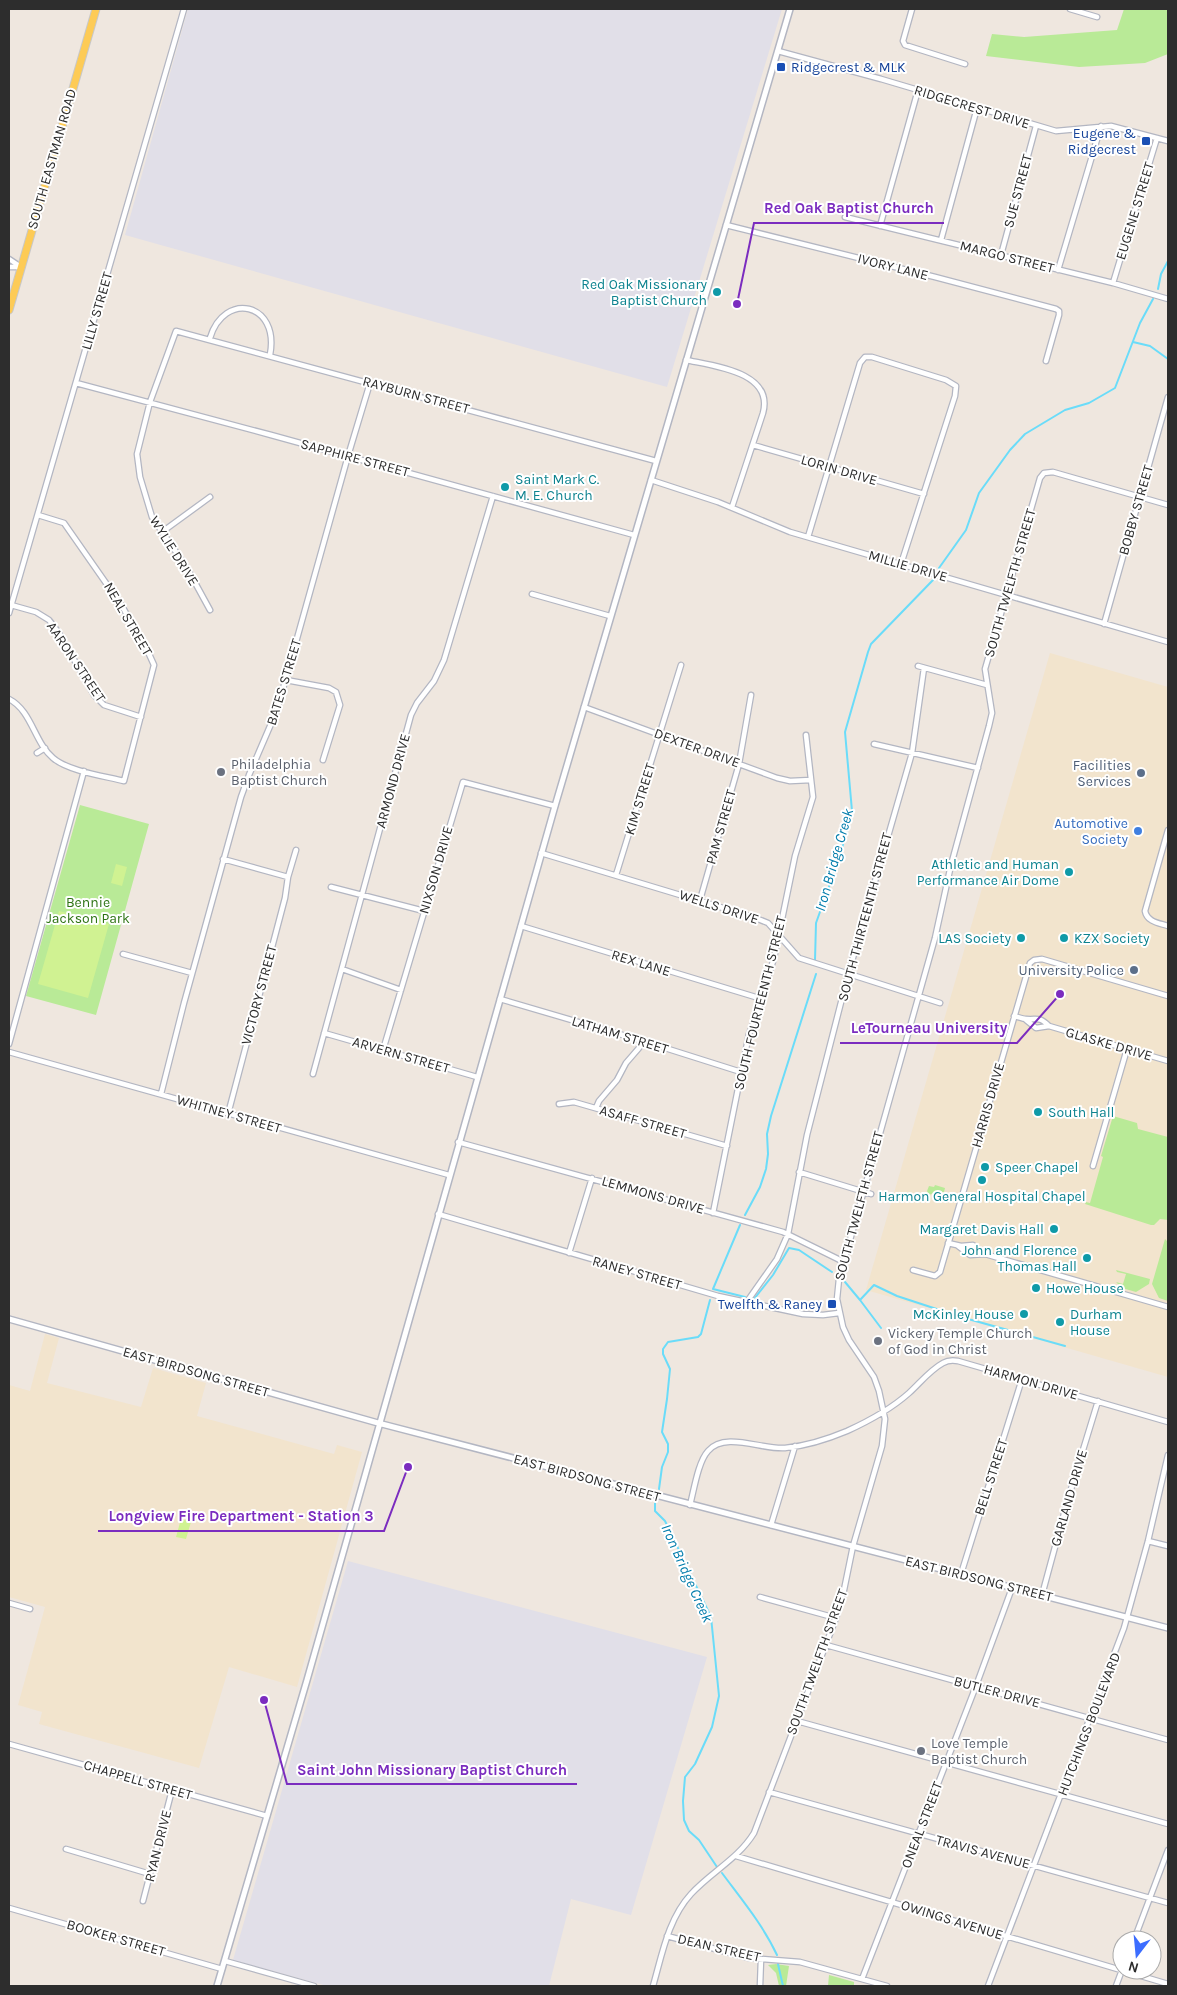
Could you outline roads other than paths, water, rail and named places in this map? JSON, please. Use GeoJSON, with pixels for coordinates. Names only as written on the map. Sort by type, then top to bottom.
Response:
{"type":"FeatureCollection","features":[{"type":"Feature","properties":{"kind":"main road","name":"SOUTH EASTMAN ROAD"},"geometry":{"type":"LineString","coordinates":[[9,310],[96,9]]}},
{"type":"Feature","properties":{"kind":"street","name":"LILLY STREET"},"geometry":{"type":"LineString","coordinates":[[9,613],[184,9]]}},
{"type":"Feature","properties":{"kind":"street"},"geometry":{"type":"LineString","coordinates":[[217,1986],[541,853],[790,9]]}},
{"type":"Feature","properties":{"kind":"street"},"geometry":{"type":"LineString","coordinates":[[912,9],[903,41],[905,45],[964,64]]}},
{"type":"Feature","properties":{"kind":"street"},"geometry":{"type":"LineString","coordinates":[[1070,9],[1097,17]]}},
{"type":"Feature","properties":{"kind":"street","name":"RIDGECREST DRIVE"},"geometry":{"type":"LineString","coordinates":[[778,51],[1060,132],[1100,126],[1123,128],[1168,141]]}},
{"type":"Feature","properties":{"kind":"street"},"geometry":{"type":"LineString","coordinates":[[880,226],[918,90]]}},
{"type":"Feature","properties":{"kind":"street"},"geometry":{"type":"LineString","coordinates":[[941,240],[977,108]]}},
{"type":"Feature","properties":{"kind":"street","name":"SUE STREET"},"geometry":{"type":"LineString","coordinates":[[1001,255],[1036,126]]}},
{"type":"Feature","properties":{"kind":"street"},"geometry":{"type":"LineString","coordinates":[[1058,270],[1100,126]]}},
{"type":"Feature","properties":{"kind":"street","name":"EUGENE STREET"},"geometry":{"type":"LineString","coordinates":[[1113,284],[1157,138]]}},
{"type":"Feature","properties":{"kind":"street","name":"MARGO STREET"},"geometry":{"type":"LineString","coordinates":[[846,217],[1168,299]]}},
{"type":"Feature","properties":{"kind":"street","name":"IVORY LANE"},"geometry":{"type":"LineString","coordinates":[[726,226],[935,277],[1055,309],[1059,311],[1046,361]]}},
{"type":"Feature","properties":{"kind":"street"},"geometry":{"type":"LineString","coordinates":[[9,259],[21,267]]}},
{"type":"Feature","properties":{"kind":"street"},"geometry":{"type":"LineString","coordinates":[[9,267],[21,267]]}},
{"type":"Feature","properties":{"kind":"street"},"geometry":{"type":"LineString","coordinates":[[210,338],[216,324],[226,314],[239,308],[253,310],[269,325],[272,338],[270,355]]}},
{"type":"Feature","properties":{"kind":"street","name":"RAYBURN STREET"},"geometry":{"type":"LineString","coordinates":[[176,330],[656,461]]}},
{"type":"Feature","properties":{"kind":"street","name":"WYLIE DRIVE"},"geometry":{"type":"LineString","coordinates":[[176,330],[150,402],[137,454],[140,476],[152,517],[187,568],[210,610]]}},
{"type":"Feature","properties":{"kind":"street"},"geometry":{"type":"LineString","coordinates":[[808,537],[863,358],[872,357],[946,380],[956,386],[955,396],[901,564]]}},
{"type":"Feature","properties":{"kind":"street"},"geometry":{"type":"LineString","coordinates":[[686,360],[735,371],[755,383],[764,395],[765,406],[732,507]]}},
{"type":"Feature","properties":{"kind":"street","name":"SAPPHIRE STREET"},"geometry":{"type":"LineString","coordinates":[[76,383],[634,535]]}},
{"type":"Feature","properties":{"kind":"street","name":"BATES STREET"},"geometry":{"type":"LineString","coordinates":[[161,1094],[223,859],[249,775],[272,724],[286,680],[370,383]]}},
{"type":"Feature","properties":{"kind":"street","name":"BOBBY STREET"},"geometry":{"type":"LineString","coordinates":[[1104,624],[1168,397]]}},
{"type":"Feature","properties":{"kind":"street","name":"LORIN DRIVE"},"geometry":{"type":"LineString","coordinates":[[753,445],[924,494]]}},
{"type":"Feature","properties":{"kind":"street","name":"SOUTH TWELFTH STREET"},"geometry":{"type":"LineString","coordinates":[[653,1986],[674,1917],[702,1883],[736,1856],[754,1833],[836,1618],[853,1546],[882,1446],[885,1429],[884,1410],[874,1377],[848,1340],[839,1313],[838,1290],[842,1261],[940,920],[951,865],[992,712],[985,669],[1040,478],[1044,472],[1053,472],[1140,497]]}},
{"type":"Feature","properties":{"kind":"street","name":"MILLIE DRIVE"},"geometry":{"type":"LineString","coordinates":[[651,480],[732,507],[775,526],[808,537],[1168,642]]}},
{"type":"Feature","properties":{"kind":"street","name":"ARMOND DRIVE"},"geometry":{"type":"LineString","coordinates":[[312,1074],[411,715],[417,703],[434,681],[444,660],[493,496]]}},
{"type":"Feature","properties":{"kind":"street"},"geometry":{"type":"LineString","coordinates":[[162,532],[210,497]]}},
{"type":"Feature","properties":{"kind":"street"},"geometry":{"type":"LineString","coordinates":[[1140,497],[1168,505]]}},
{"type":"Feature","properties":{"kind":"street","name":"NEAL STREET"},"geometry":{"type":"LineString","coordinates":[[38,515],[64,524],[122,606],[150,654],[154,665],[124,781],[84,771]]}},
{"type":"Feature","properties":{"kind":"street"},"geometry":{"type":"LineString","coordinates":[[532,594],[610,616]]}},
{"type":"Feature","properties":{"kind":"street","name":"AARON STREET"},"geometry":{"type":"LineString","coordinates":[[11,605],[36,612],[49,620],[59,633],[94,695],[104,705],[140,717]]}},
{"type":"Feature","properties":{"kind":"street","name":"KIM STREET"},"geometry":{"type":"LineString","coordinates":[[616,875],[681,665]]}},
{"type":"Feature","properties":{"kind":"street"},"geometry":{"type":"LineString","coordinates":[[918,666],[987,685]]}},
{"type":"Feature","properties":{"kind":"street","name":"SOUTH THIRTEENTH STREET"},"geometry":{"type":"LineString","coordinates":[[746,1302],[777,1259],[788,1234],[799,1172],[848,975],[878,865],[912,753],[924,668]]}},
{"type":"Feature","properties":{"kind":"street"},"geometry":{"type":"LineString","coordinates":[[286,680],[329,688],[336,692],[340,699],[340,705],[323,760]]}},
{"type":"Feature","properties":{"kind":"street","name":"PAM STREET"},"geometry":{"type":"LineString","coordinates":[[700,900],[739,764],[751,695]]}},
{"type":"Feature","properties":{"kind":"street"},"geometry":{"type":"LineString","coordinates":[[9,699],[22,710],[50,756],[60,763],[84,771],[9,1044]]}},
{"type":"Feature","properties":{"kind":"street","name":"DEXTER DRIVE"},"geometry":{"type":"LineString","coordinates":[[584,707],[790,781],[811,780]]}},
{"type":"Feature","properties":{"kind":"street","name":"SOUTH FOURTEENTH STREET"},"geometry":{"type":"LineString","coordinates":[[713,1212],[749,1034],[774,958],[795,856],[813,797],[806,735]]}},
{"type":"Feature","properties":{"kind":"street"},"geometry":{"type":"LineString","coordinates":[[874,744],[978,768]]}},
{"type":"Feature","properties":{"kind":"street"},"geometry":{"type":"LineString","coordinates":[[37,753],[45,748]]}},
{"type":"Feature","properties":{"kind":"street","name":"NIXSON DRIVE"},"geometry":{"type":"LineString","coordinates":[[383,1050],[463,782],[555,806]]}},
{"type":"Feature","properties":{"kind":"street"},"geometry":{"type":"LineString","coordinates":[[1168,830],[1145,912],[1150,920],[1168,926]]}},
{"type":"Feature","properties":{"kind":"street","name":"VICTORY STREET"},"geometry":{"type":"LineString","coordinates":[[228,1114],[296,850]]}},
{"type":"Feature","properties":{"kind":"street","name":"WELLS DRIVE"},"geometry":{"type":"LineString","coordinates":[[541,853],[700,900],[768,923],[799,958],[940,1003]]}},
{"type":"Feature","properties":{"kind":"street"},"geometry":{"type":"LineString","coordinates":[[223,859],[288,877]]}},
{"type":"Feature","properties":{"kind":"street"},"geometry":{"type":"LineString","coordinates":[[331,887],[424,911]]}},
{"type":"Feature","properties":{"kind":"street","name":"REX LANE"},"geometry":{"type":"LineString","coordinates":[[520,926],[762,999]]}},
{"type":"Feature","properties":{"kind":"street"},"geometry":{"type":"LineString","coordinates":[[123,954],[192,973]]}},
{"type":"Feature","properties":{"kind":"street","name":"HARRIS DRIVE"},"geometry":{"type":"LineString","coordinates":[[913,1270],[937,1276],[1029,964],[1032,960],[1037,959],[1168,996]]}},
{"type":"Feature","properties":{"kind":"street"},"geometry":{"type":"LineString","coordinates":[[342,969],[401,990]]}},
{"type":"Feature","properties":{"kind":"street","name":"LATHAM STREET"},"geometry":{"type":"LineString","coordinates":[[500,999],[741,1072]]}},
{"type":"Feature","properties":{"kind":"street","name":"GLASKE DRIVE"},"geometry":{"type":"LineString","coordinates":[[1014,1016],[1026,1020],[1036,1028],[1049,1026],[1168,1061]]}},
{"type":"Feature","properties":{"kind":"street","name":"GLASKE DRIVE"},"geometry":{"type":"LineString","coordinates":[[1026,1020],[1038,1018],[1049,1026]]}},
{"type":"Feature","properties":{"kind":"street","name":"ARVERN STREET"},"geometry":{"type":"LineString","coordinates":[[324,1033],[477,1077]]}},
{"type":"Feature","properties":{"kind":"street"},"geometry":{"type":"LineString","coordinates":[[596,1108],[599,1101],[619,1078],[626,1063],[642,1041]]}},
{"type":"Feature","properties":{"kind":"street"},"geometry":{"type":"LineString","coordinates":[[1093,1166],[1127,1049]]}},
{"type":"Feature","properties":{"kind":"street","name":"WHITNEY STREET"},"geometry":{"type":"LineString","coordinates":[[9,1052],[449,1175]]}},
{"type":"Feature","properties":{"kind":"street","name":"ASAFF STREET"},"geometry":{"type":"LineString","coordinates":[[559,1104],[572,1102],[727,1146]]}},
{"type":"Feature","properties":{"kind":"street","name":"LEMMONS DRIVE"},"geometry":{"type":"LineString","coordinates":[[458,1142],[788,1234],[842,1261]]}},
{"type":"Feature","properties":{"kind":"street"},"geometry":{"type":"LineString","coordinates":[[799,1172],[871,1194]]}},
{"type":"Feature","properties":{"kind":"street"},"geometry":{"type":"LineString","coordinates":[[569,1253],[592,1178]]}},
{"type":"Feature","properties":{"kind":"street","name":"RANEY STREET"},"geometry":{"type":"LineString","coordinates":[[438,1214],[693,1289],[807,1314],[839,1313]]}},
{"type":"Feature","properties":{"kind":"street"},"geometry":{"type":"LineString","coordinates":[[948,1243],[958,1246],[975,1246],[985,1254]]}},
{"type":"Feature","properties":{"kind":"street"},"geometry":{"type":"LineString","coordinates":[[958,1246],[970,1255],[985,1254],[1168,1307]]}},
{"type":"Feature","properties":{"kind":"street","name":"EAST BIRDSONG STREET"},"geometry":{"type":"LineString","coordinates":[[9,1319],[378,1423],[1168,1628]]}},
{"type":"Feature","properties":{"kind":"street","name":"HARMON DRIVE"},"geometry":{"type":"LineString","coordinates":[[690,1505],[704,1457],[713,1446],[732,1441],[766,1447],[795,1446],[840,1434],[870,1420],[906,1396],[946,1361],[958,1361],[1168,1422]]}},
{"type":"Feature","properties":{"kind":"street","name":"BELL STREET"},"geometry":{"type":"LineString","coordinates":[[961,1574],[1022,1379]]}},
{"type":"Feature","properties":{"kind":"street","name":"GARLAND DRIVE"},"geometry":{"type":"LineString","coordinates":[[1042,1595],[1098,1401]]}},
{"type":"Feature","properties":{"kind":"street"},"geometry":{"type":"LineString","coordinates":[[770,1525],[795,1446]]}},
{"type":"Feature","properties":{"kind":"street","name":"HUTCHINGS BOULEVARD"},"geometry":{"type":"LineString","coordinates":[[988,1986],[1128,1617],[1168,1454]]}},
{"type":"Feature","properties":{"kind":"street"},"geometry":{"type":"LineString","coordinates":[[1148,1541],[1168,1546]]}},
{"type":"Feature","properties":{"kind":"street","name":"ONEAL STREET"},"geometry":{"type":"LineString","coordinates":[[862,1979],[1012,1588]]}},
{"type":"Feature","properties":{"kind":"street"},"geometry":{"type":"LineString","coordinates":[[760,1597],[836,1618]]}},
{"type":"Feature","properties":{"kind":"street"},"geometry":{"type":"LineString","coordinates":[[9,1604],[30,1609]]}},
{"type":"Feature","properties":{"kind":"street","name":"BUTLER DRIVE"},"geometry":{"type":"LineString","coordinates":[[826,1645],[1168,1740]]}},
{"type":"Feature","properties":{"kind":"street"},"geometry":{"type":"LineString","coordinates":[[796,1721],[1168,1824]]}},
{"type":"Feature","properties":{"kind":"street","name":"CHAPPELL STREET"},"geometry":{"type":"LineString","coordinates":[[9,1744],[267,1816]]}},
{"type":"Feature","properties":{"kind":"street","name":"RYAN DRIVE"},"geometry":{"type":"LineString","coordinates":[[143,1902],[172,1790]]}},
{"type":"Feature","properties":{"kind":"street","name":"TRAVIS AVENUE"},"geometry":{"type":"LineString","coordinates":[[769,1792],[1168,1903]]}},
{"type":"Feature","properties":{"kind":"street"},"geometry":{"type":"LineString","coordinates":[[66,1849],[150,1874]]}},
{"type":"Feature","properties":{"kind":"street"},"geometry":{"type":"LineString","coordinates":[[1138,1930],[1168,1850]]}},
{"type":"Feature","properties":{"kind":"street","name":"OWINGS AVENUE"},"geometry":{"type":"LineString","coordinates":[[736,1856],[1112,1967]]}},
{"type":"Feature","properties":{"kind":"street","name":"BOOKER STREET"},"geometry":{"type":"LineString","coordinates":[[9,1908],[222,1969]]}},
{"type":"Feature","properties":{"kind":"street","name":"DEAN STREET"},"geometry":{"type":"LineString","coordinates":[[667,1936],[744,1957],[793,1960],[887,1986]]}},
{"type":"Feature","properties":{"kind":"street"},"geometry":{"type":"LineString","coordinates":[[760,1986],[761,1959]]}},
{"type":"Feature","properties":{"kind":"street"},"geometry":{"type":"LineString","coordinates":[[225,1961],[314,1986]]}},
{"type":"Feature","properties":{"kind":"street","name":"OWINGS AVENUE"},"geometry":{"type":"LineString","coordinates":[[1155,1980],[1168,1984]]}},
{"type":"Feature","properties":{"kind":"waterway","name":"Iron Bridge Creek"},"geometry":{"type":"LineString","coordinates":[[1158,289],[1161,274],[1168,261]]}},
{"type":"Feature","properties":{"kind":"waterway","name":"Iron Bridge Creek"},"geometry":{"type":"LineString","coordinates":[[939,568],[966,530],[979,493],[1010,450],[1025,434],[1065,410],[1089,403],[1115,388],[1140,323],[1153,299]]}},
{"type":"Feature","properties":{"kind":"waterway"},"geometry":{"type":"LineString","coordinates":[[1133,342],[1150,346],[1168,359]]}},
{"type":"Feature","properties":{"kind":"waterway","name":"Iron Bridge Creek"},"geometry":{"type":"LineString","coordinates":[[815,960],[816,923],[839,859],[852,811],[845,732],[868,652],[871,644],[933,580]]}},
{"type":"Feature","properties":{"kind":"waterway","name":"Iron Bridge Creek"},"geometry":{"type":"LineString","coordinates":[[745,1215],[760,1187],[766,1169],[768,1154],[767,1134],[771,1116],[816,974]]}},
{"type":"Feature","properties":{"kind":"waterway","name":"Iron Bridge Creek"},"geometry":{"type":"LineString","coordinates":[[740,1225],[713,1289],[745,1297]]}},
{"type":"Feature","properties":{"kind":"waterway"},"geometry":{"type":"LineString","coordinates":[[754,1299],[773,1275],[789,1248],[799,1250],[832,1272]]}},
{"type":"Feature","properties":{"kind":"waterway"},"geometry":{"type":"LineString","coordinates":[[845,1282],[860,1300],[874,1285],[897,1296],[961,1317],[1065,1346]]}},
{"type":"Feature","properties":{"kind":"waterway","name":"Iron Bridge Creek"},"geometry":{"type":"LineString","coordinates":[[659,1489],[662,1467],[668,1452],[668,1444],[662,1432],[670,1369],[663,1354],[663,1349],[668,1342],[698,1337],[701,1334],[710,1300]]}},
{"type":"Feature","properties":{"kind":"waterway"},"geometry":{"type":"LineString","coordinates":[[860,1300],[881,1328]]}},
{"type":"Feature","properties":{"kind":"waterway","name":"Iron Bridge Creek"},"geometry":{"type":"LineString","coordinates":[[655,1503],[655,1511],[665,1521],[711,1617],[719,1696],[712,1727],[695,1764],[685,1777],[683,1801],[684,1820],[689,1831],[699,1840],[717,1867]]}},
{"type":"Feature","properties":{"kind":"waterway","name":"Iron Bridge Creek"},"geometry":{"type":"LineString","coordinates":[[722,1873],[759,1923],[777,1955]]}},
{"type":"Feature","properties":{"kind":"waterway","name":"Iron Bridge Creek"},"geometry":{"type":"LineString","coordinates":[[778,1964],[783,1986]]}},
{"type":"Feature","properties":{"kind":"place","name":"Ridgecrest & MLK"},"geometry":{"type":"Point","coordinates":[781,67]}},
{"type":"Feature","properties":{"kind":"place","name":"Eugene & Ridgecrest"},"geometry":{"type":"Point","coordinates":[1146,141]}},
{"type":"Feature","properties":{"kind":"place","name":"Red Oak Missionary Baptist Church"},"geometry":{"type":"Point","coordinates":[717,292]}},
{"type":"Feature","properties":{"kind":"place","name":"Red Oak Baptist Church"},"geometry":{"type":"Point","coordinates":[737,304]}},
{"type":"Feature","properties":{"kind":"place","name":"Saint Mark C. M. E. Church"},"geometry":{"type":"Point","coordinates":[505,487]}},
{"type":"Feature","properties":{"kind":"place","name":"Philadelphia Baptist Church"},"geometry":{"type":"Point","coordinates":[221,772]}},
{"type":"Feature","properties":{"kind":"place","name":"Facilities Services"},"geometry":{"type":"Point","coordinates":[1141,773]}},
{"type":"Feature","properties":{"kind":"place","name":"Automotive Society"},"geometry":{"type":"Point","coordinates":[1138,831]}},
{"type":"Feature","properties":{"kind":"place","name":"Athletic and Human Performance Air Dome"},"geometry":{"type":"Point","coordinates":[1069,872]}},
{"type":"Feature","properties":{"kind":"place","name":"LAS Society"},"geometry":{"type":"Point","coordinates":[1021,938]}},
{"type":"Feature","properties":{"kind":"place","name":"KZX Society"},"geometry":{"type":"Point","coordinates":[1064,938]}},
{"type":"Feature","properties":{"kind":"place","name":"University Police"},"geometry":{"type":"Point","coordinates":[1134,970]}},
{"type":"Feature","properties":{"kind":"place","name":"LeTourneau University"},"geometry":{"type":"Point","coordinates":[1060,994]}},
{"type":"Feature","properties":{"kind":"place","name":"South Hall"},"geometry":{"type":"Point","coordinates":[1038,1112]}},
{"type":"Feature","properties":{"kind":"place","name":"Speer Chapel"},"geometry":{"type":"Point","coordinates":[985,1167]}},
{"type":"Feature","properties":{"kind":"place","name":"Harmon General Hospital Chapel"},"geometry":{"type":"Point","coordinates":[982,1180]}},
{"type":"Feature","properties":{"kind":"place","name":"Margaret Davis Hall"},"geometry":{"type":"Point","coordinates":[1054,1229]}},
{"type":"Feature","properties":{"kind":"place","name":"John and Florence Thomas Hall"},"geometry":{"type":"Point","coordinates":[1087,1258]}},
{"type":"Feature","properties":{"kind":"place","name":"Howe House"},"geometry":{"type":"Point","coordinates":[1036,1288]}},
{"type":"Feature","properties":{"kind":"place","name":"Twelfth & Raney"},"geometry":{"type":"Point","coordinates":[832,1304]}},
{"type":"Feature","properties":{"kind":"place","name":"McKinley House"},"geometry":{"type":"Point","coordinates":[1024,1314]}},
{"type":"Feature","properties":{"kind":"place","name":"Durham House"},"geometry":{"type":"Point","coordinates":[1060,1322]}},
{"type":"Feature","properties":{"kind":"place","name":"Vickery Temple Church of God in Christ"},"geometry":{"type":"Point","coordinates":[878,1341]}},
{"type":"Feature","properties":{"kind":"place","name":"Longview Fire Department - Station 3"},"geometry":{"type":"Point","coordinates":[408,1467]}},
{"type":"Feature","properties":{"kind":"place","name":"Saint John Missionary Baptist Church"},"geometry":{"type":"Point","coordinates":[264,1700]}},
{"type":"Feature","properties":{"kind":"place","name":"Love Temple Baptist Church"},"geometry":{"type":"Point","coordinates":[921,1751]}},
{"type":"Feature","properties":{"kind":"park label","name":"Bennie Jackson Park"},"geometry":{"type":"Point","coordinates":[88,910]}}]}
